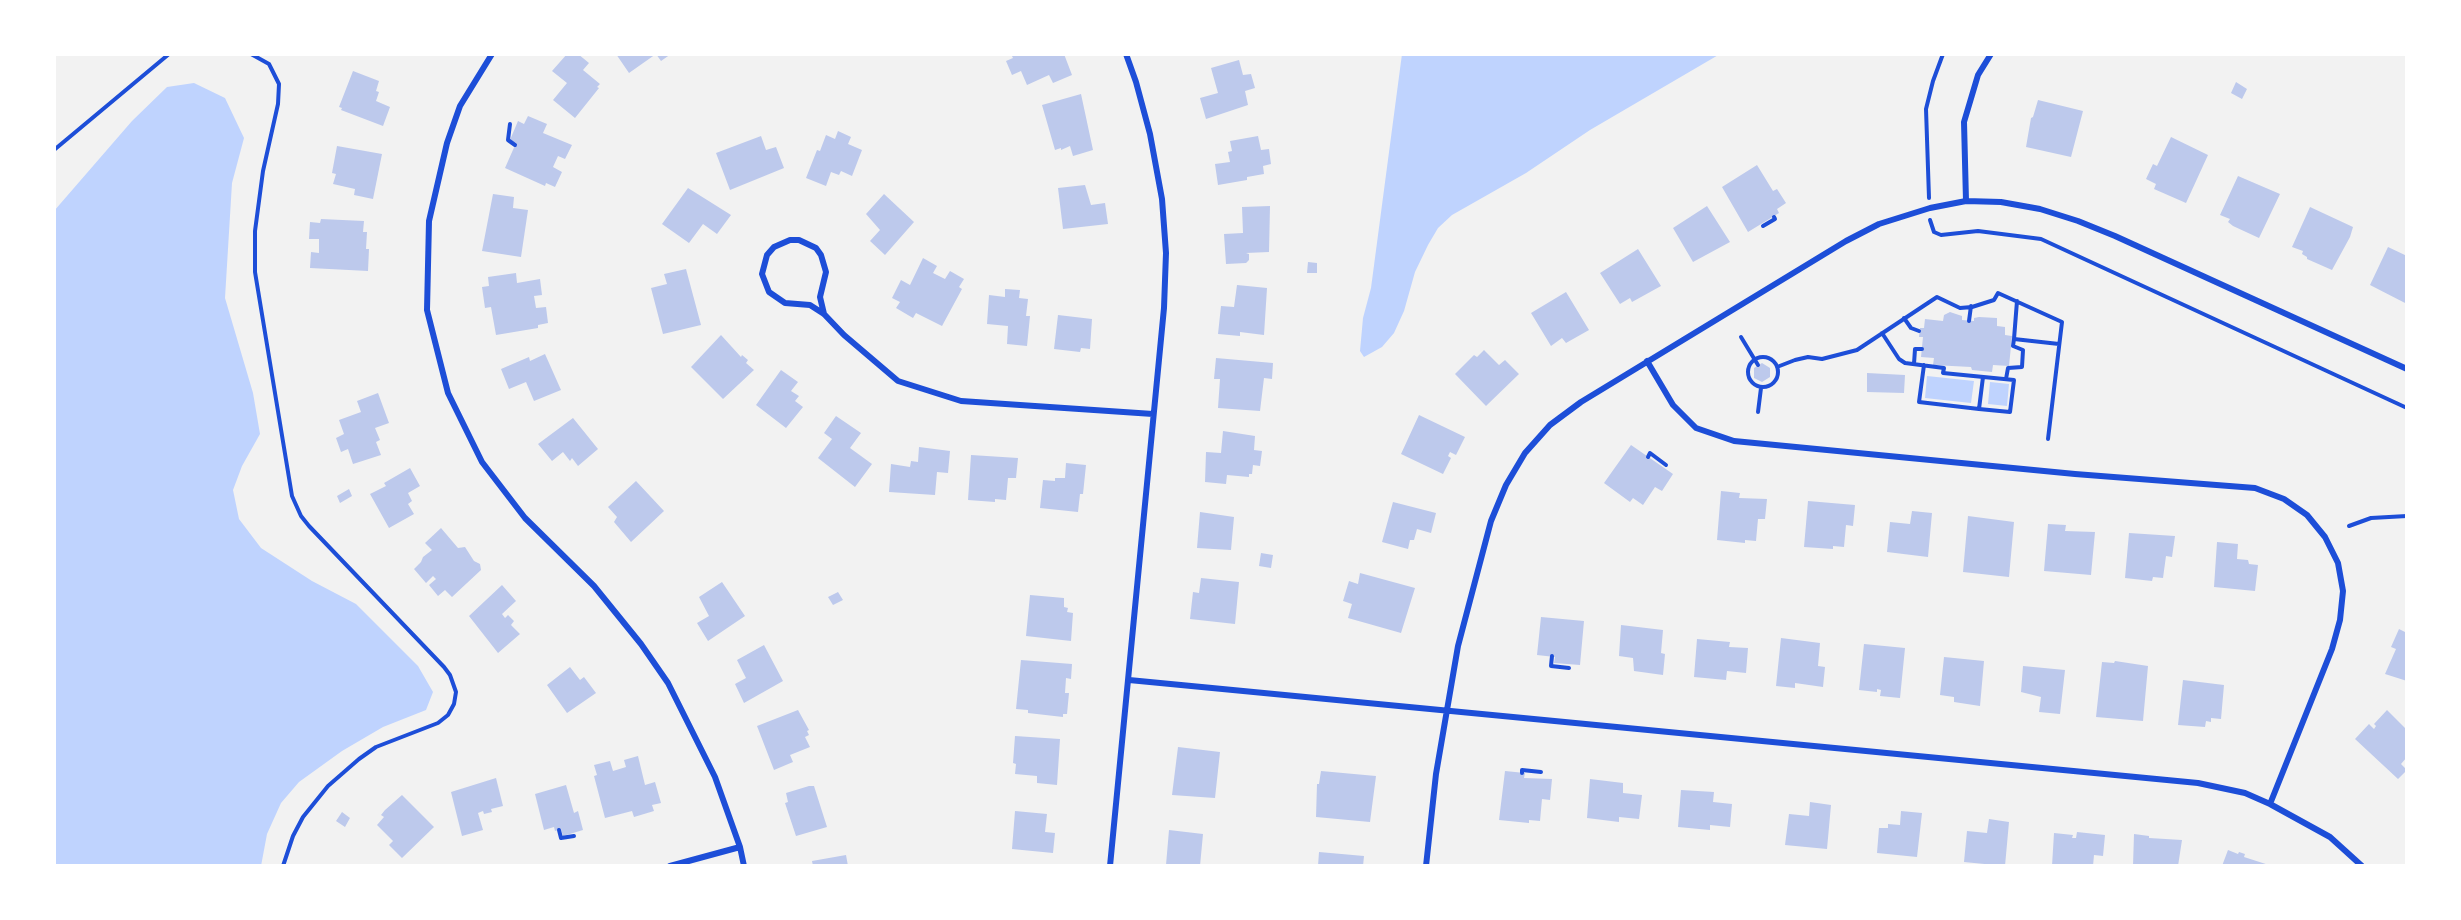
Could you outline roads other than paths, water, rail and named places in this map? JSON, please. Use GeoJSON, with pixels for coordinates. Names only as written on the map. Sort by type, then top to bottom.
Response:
{"type":"FeatureCollection","features":[{"type":"Feature","properties":{"kind":"street"},"geometry":{"type":"LineString","coordinates":[[492,54],[460,106],[447,143],[429,221],[427,310],[448,393],[482,462],[525,518],[594,585],[641,644],[668,683],[715,777],[740,847],[744,866]]}},
{"type":"Feature","properties":{"kind":"street"},"geometry":{"type":"LineString","coordinates":[[1110,866],[1164,308],[1166,253],[1162,199],[1150,134],[1126,54]]}},
{"type":"Feature","properties":{"kind":"street"},"geometry":{"type":"LineString","coordinates":[[1966,201],[1964,122],[1978,75],[1991,54]]}},
{"type":"Feature","properties":{"kind":"street"},"geometry":{"type":"LineString","coordinates":[[1426,866],[1436,774],[1458,646],[1491,520],[1506,485],[1525,453],[1550,425],[1581,402],[1846,241],[1879,224],[1920,210],[1966,201],[2001,202],[2040,209],[2078,221],[2407,369]]}},
{"type":"Feature","properties":{"kind":"street"},"geometry":{"type":"LineString","coordinates":[[824,314],[820,297],[826,272],[821,255],[816,248],[799,240],[781,242],[767,255],[762,273],[769,292],[785,303],[810,305],[824,314],[843,335],[898,381],[961,401],[1153,414]]}},
{"type":"Feature","properties":{"kind":"street"},"geometry":{"type":"LineString","coordinates":[[1647,361],[1673,405],[1696,428],[1734,441],[2075,474],[2255,488],[2284,499],[2307,515],[2325,537],[2338,563],[2343,591],[2340,620],[2331,649],[2270,804]]}},
{"type":"Feature","properties":{"kind":"street"},"geometry":{"type":"LineString","coordinates":[[1129,680],[2198,783],[2245,793],[2270,804],[2330,837],[2362,866]]}},
{"type":"Feature","properties":{"kind":"street"},"geometry":{"type":"LineString","coordinates":[[670,866],[740,847]]}},
{"type":"Feature","properties":{"kind":"water"},"geometry":{"type":"Polygon","coordinates":[[[1402,54],[1720,54],[1590,130],[1526,173],[1452,215],[1438,228],[1428,245],[1415,272],[1404,311],[1394,333],[1382,347],[1364,357],[1360,351],[1363,318],[1371,288],[1402,54]]]}},
{"type":"Feature","properties":{"kind":"water"},"geometry":{"type":"Polygon","coordinates":[[[194,83],[225,98],[244,138],[232,183],[225,298],[253,393],[260,434],[242,466],[233,490],[239,519],[261,548],[312,581],[356,604],[418,666],[433,692],[426,710],[383,727],[342,751],[299,782],[281,803],[267,834],[261,866],[54,866],[54,211],[132,121],[167,87],[194,83]]]}},
{"type":"Feature","properties":{"kind":"water"},"geometry":{"type":"Polygon","coordinates":[[[1927,376],[1974,381],[1971,403],[1925,398],[1927,376]]]}},
{"type":"Feature","properties":{"kind":"water"},"geometry":{"type":"Polygon","coordinates":[[[1990,382],[2009,384],[2007,406],[1988,404],[1990,382]]]}}]}
